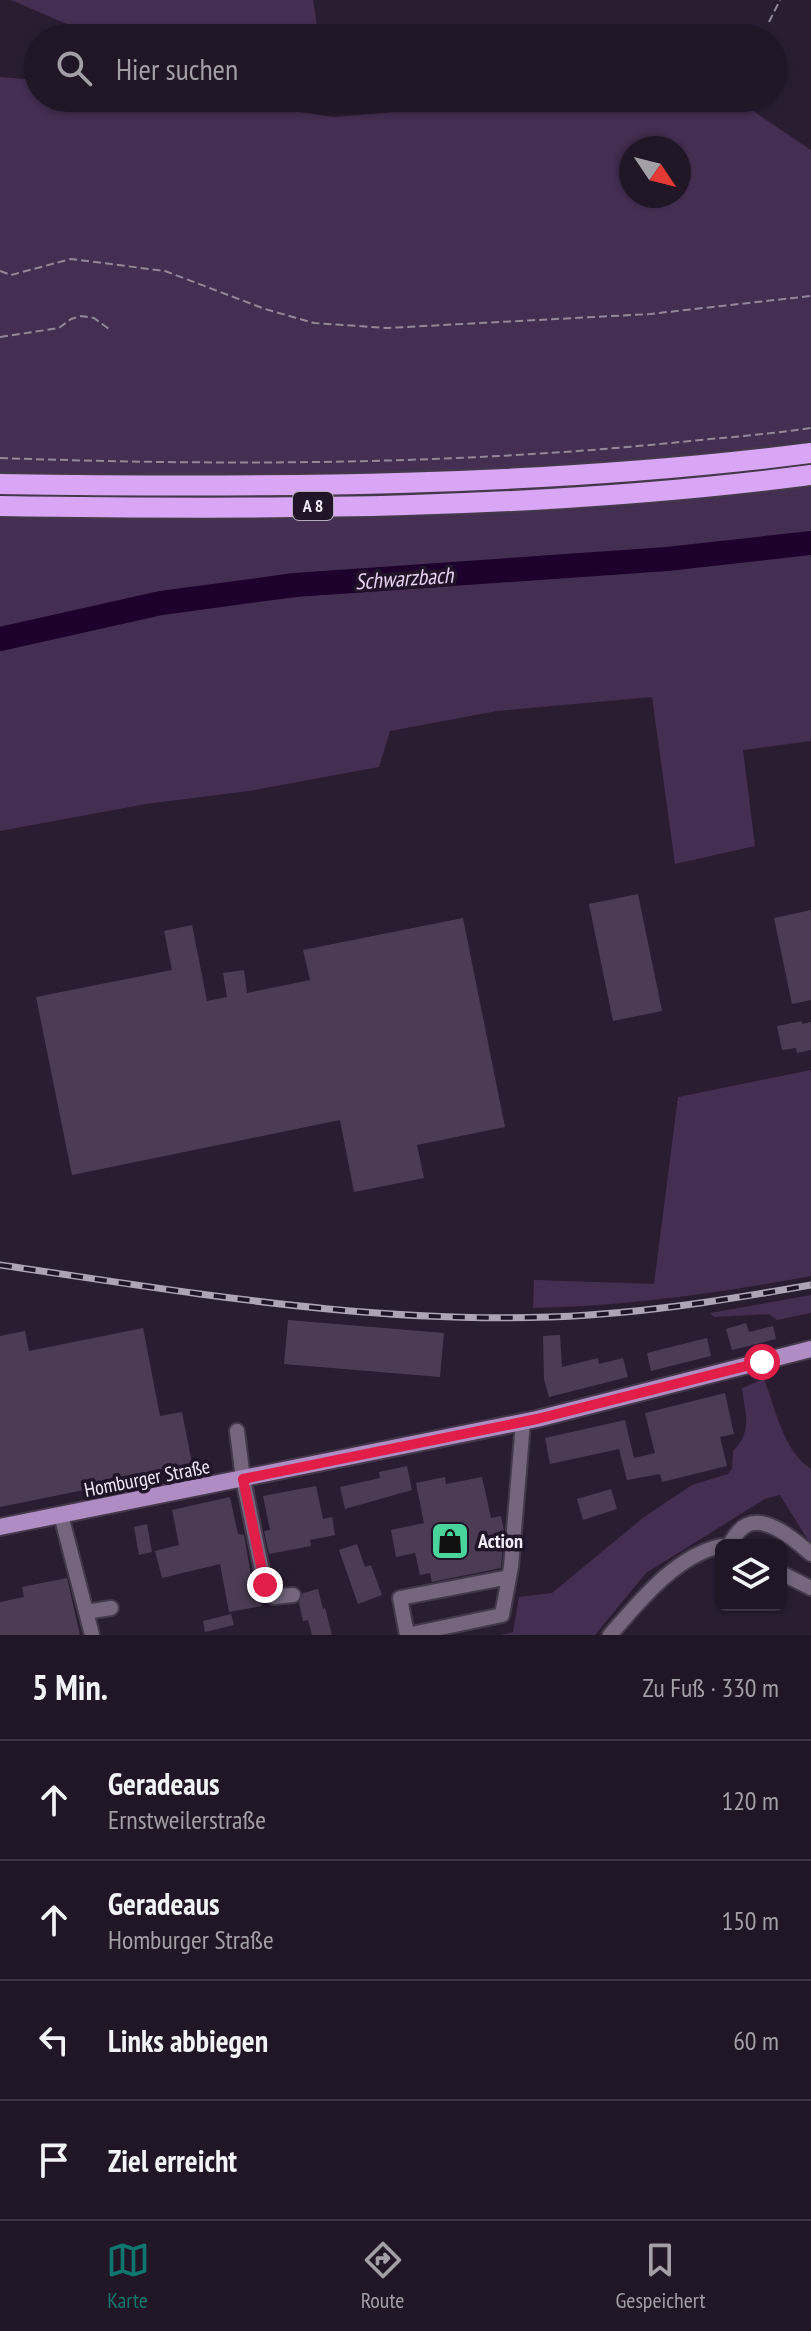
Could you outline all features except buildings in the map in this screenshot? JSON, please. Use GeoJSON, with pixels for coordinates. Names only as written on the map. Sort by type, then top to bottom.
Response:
{"type":"FeatureCollection","features":[{"type":"Feature","properties":{"kind":"highway","name":"A 8"},"geometry":{"type":"LineString","coordinates":[[0,484],[189,487],[420,483],[625,472],[811,453]]}},
{"type":"Feature","properties":{"kind":"highway","name":"A 8"},"geometry":{"type":"LineString","coordinates":[[0,506],[198,509],[422,504],[625,493],[811,475]]}},
{"type":"Feature","properties":{"kind":"main road","name":"Homburger Straße"},"geometry":{"type":"LineString","coordinates":[[0,1527],[530,1420],[811,1349]]}},
{"type":"Feature","properties":{"kind":"lane"},"geometry":{"type":"LineString","coordinates":[[509,1577],[400,1598],[407,1635],[502,1615],[509,1577],[530,1420]]}},
{"type":"Feature","properties":{"kind":"lane"},"geometry":{"type":"LineString","coordinates":[[237,1431],[243,1479],[265,1585],[274,1597],[293,1595]]}},
{"type":"Feature","properties":{"kind":"lane"},"geometry":{"type":"LineString","coordinates":[[61,1515],[92,1635]]}},
{"type":"Feature","properties":{"kind":"lane"},"geometry":{"type":"LineString","coordinates":[[733,1539],[747,1525],[757,1523],[794,1540],[811,1554]]}},
{"type":"Feature","properties":{"kind":"lane"},"geometry":{"type":"LineString","coordinates":[[610,1635],[638,1601],[664,1577],[715,1547]]}},
{"type":"Feature","properties":{"kind":"lane"},"geometry":{"type":"LineString","coordinates":[[787,1576],[811,1588]]}},
{"type":"Feature","properties":{"kind":"lane"},"geometry":{"type":"LineString","coordinates":[[86,1612],[111,1608]]}},
{"type":"Feature","properties":{"kind":"path"},"geometry":{"type":"LineString","coordinates":[[769,22],[780,0]]}},
{"type":"Feature","properties":{"kind":"path"},"geometry":{"type":"LineString","coordinates":[[0,271],[11,275],[71,259],[165,271],[265,309],[314,323],[387,328],[650,314],[811,296]]}},
{"type":"Feature","properties":{"kind":"path"},"geometry":{"type":"LineString","coordinates":[[0,337],[59,328],[81,316],[94,318],[109,329]]}},
{"type":"Feature","properties":{"kind":"path"},"geometry":{"type":"LineString","coordinates":[[0,458],[250,462],[478,457],[599,450],[811,428]]}},
{"type":"Feature","properties":{"kind":"shaded area"},"geometry":{"type":"Polygon","coordinates":[[[11,0],[313,0],[317,24],[67,24],[11,0]]]}},
{"type":"Feature","properties":{"kind":"shaded area"},"geometry":{"type":"Polygon","coordinates":[[[0,77],[24,79],[24,112],[300,112],[334,117],[395,112],[755,112],[811,150],[811,741],[743,750],[755,846],[675,864],[652,697],[497,711],[390,731],[379,767],[249,791],[146,804],[0,831],[0,77]]]}},
{"type":"Feature","properties":{"kind":"shaded area"},"geometry":{"type":"Polygon","coordinates":[[[811,1070],[811,1276],[673,1298],[533,1308],[534,1280],[654,1284],[678,1097],[811,1070]]]}},
{"type":"Feature","properties":{"kind":"shaded area"},"geometry":{"type":"Polygon","coordinates":[[[811,1295],[811,1313],[777,1320],[769,1314],[714,1317],[710,1313],[811,1295]]]}},
{"type":"Feature","properties":{"kind":"shaded area"},"geometry":{"type":"Polygon","coordinates":[[[764,1379],[787,1441],[811,1469],[811,1545],[780,1495],[765,1499],[646,1573],[595,1635],[500,1635],[513,1632],[519,1597],[552,1593],[644,1517],[692,1485],[728,1474],[732,1469],[733,1451],[745,1429],[742,1388],[764,1379]]]}},
{"type":"Feature","properties":{"kind":"waterway","name":"Schwarzbach"},"geometry":{"type":"LineString","coordinates":[[0,639],[161,603],[295,585],[667,559],[811,543]]}},
{"type":"Feature","properties":{"kind":"railway"},"geometry":{"type":"LineString","coordinates":[[0,1265],[220,1297],[441,1317],[515,1318],[617,1313],[811,1285]]}},
{"type":"Feature","properties":{"kind":"place","name":"Action"},"geometry":{"type":"Point","coordinates":[450,1541]}},
{"type":"Feature","properties":{"kind":"route"},"geometry":{"type":"LineString","coordinates":[[265,1585],[243,1479],[537,1419],[762,1362]]}}]}
